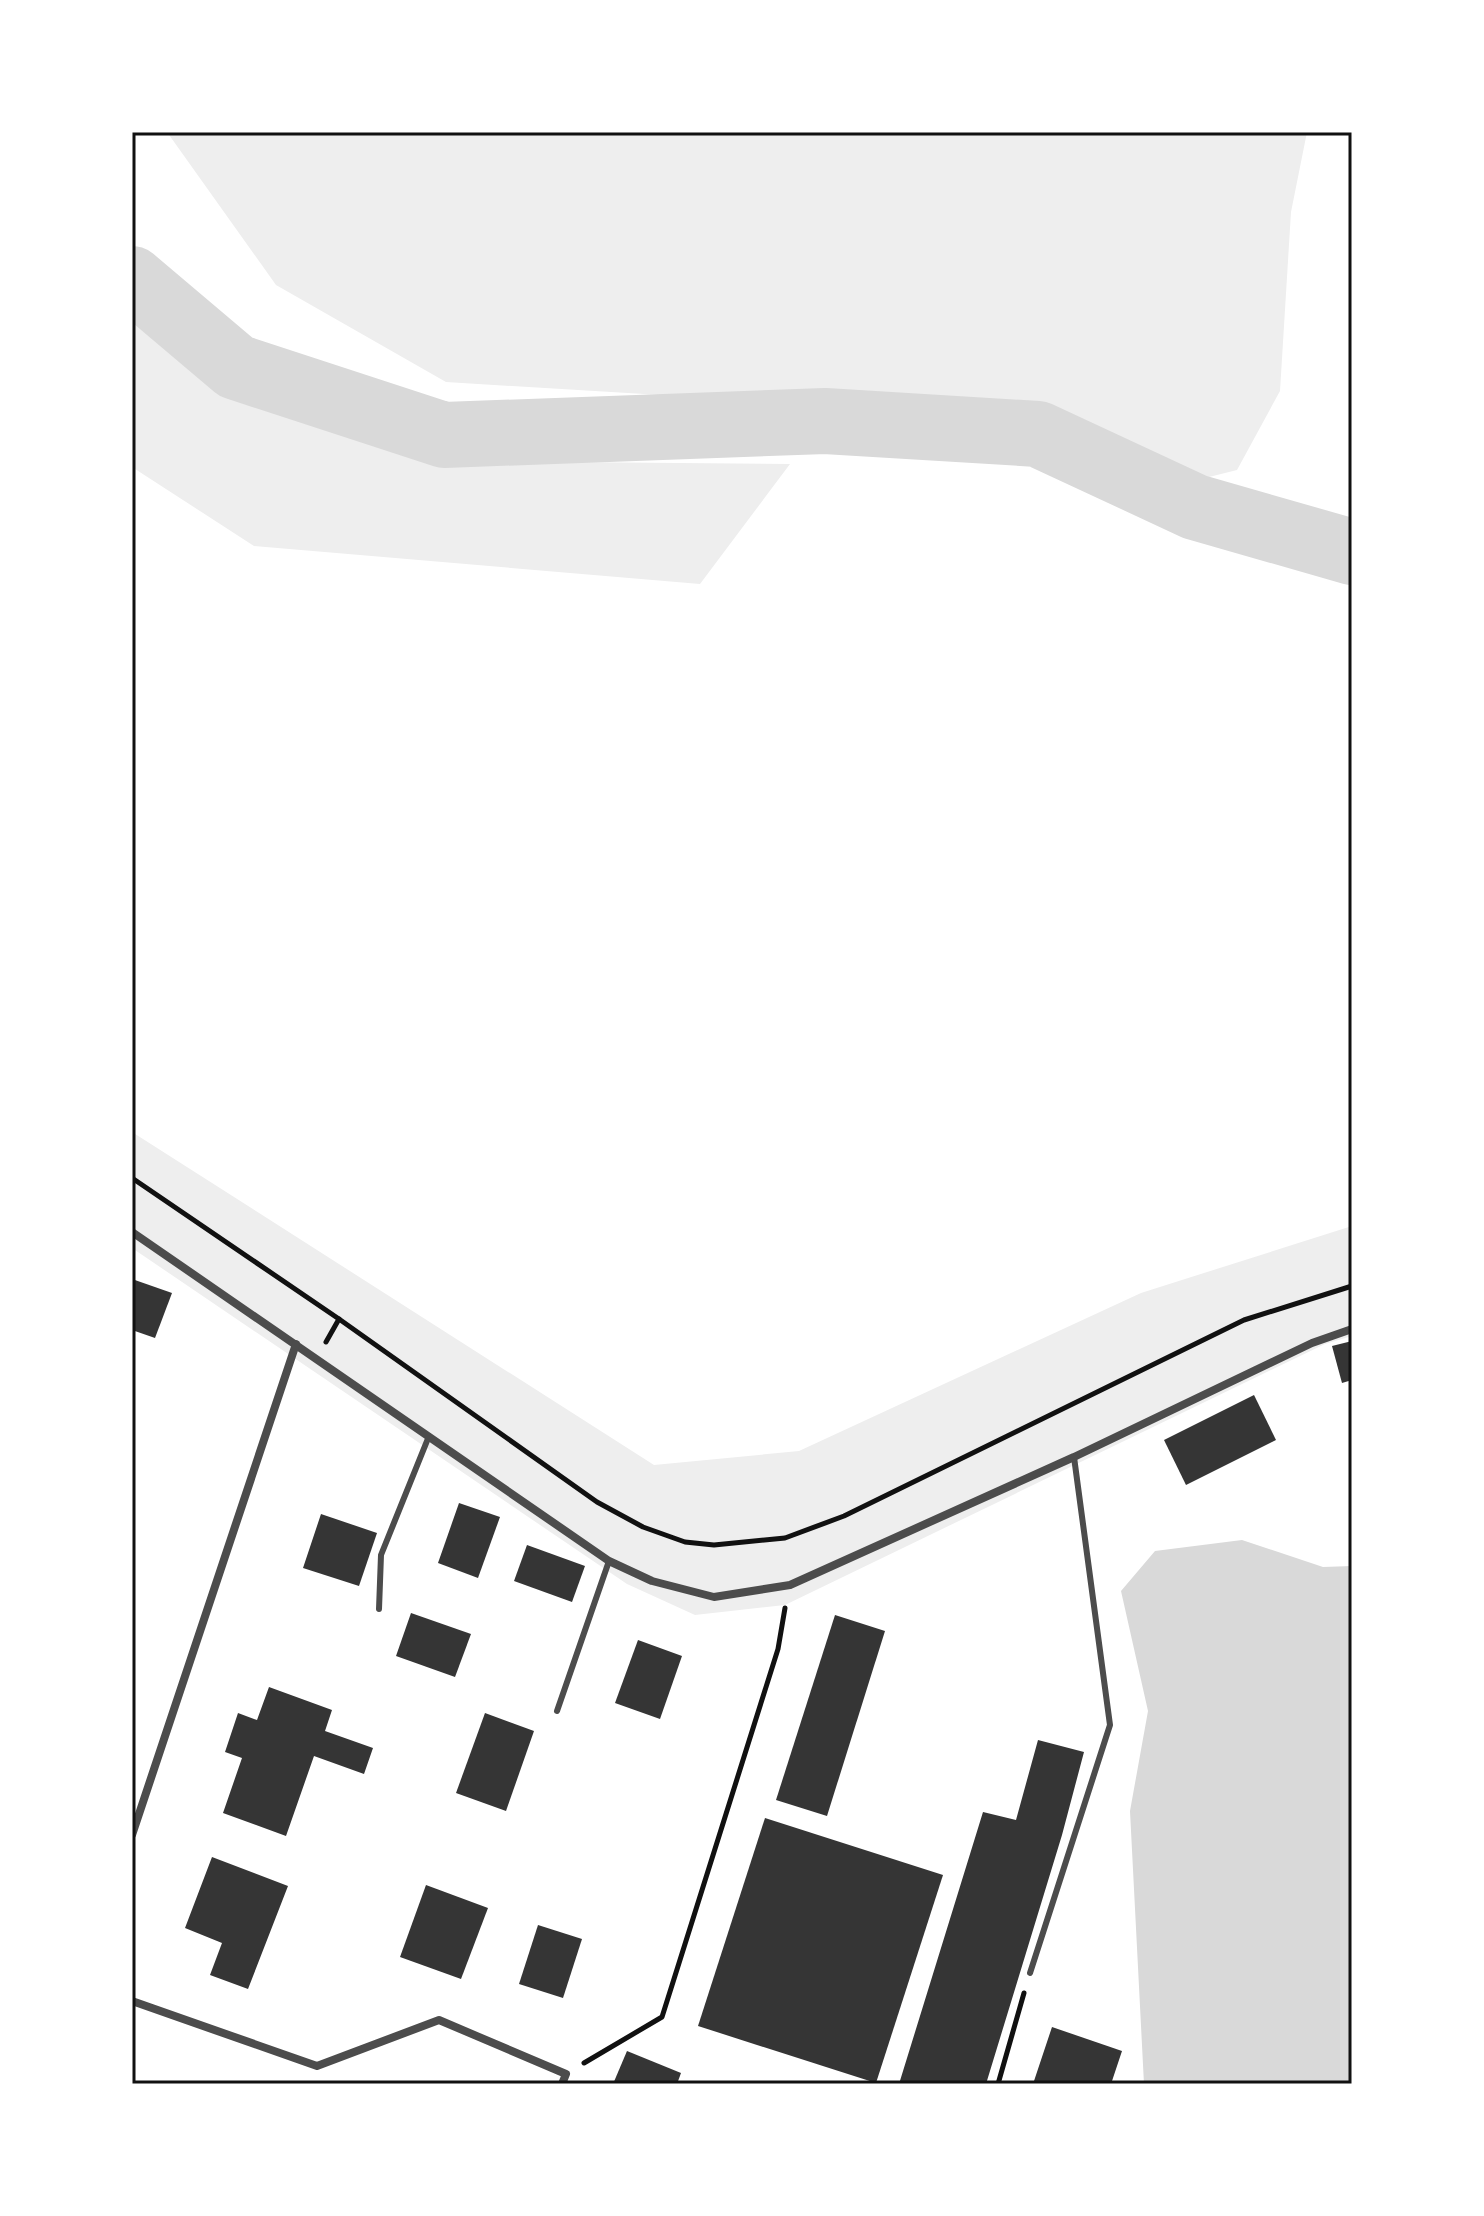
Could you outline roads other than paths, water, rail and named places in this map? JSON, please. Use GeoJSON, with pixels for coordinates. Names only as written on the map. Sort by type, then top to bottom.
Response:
{"type":"FeatureCollection","features":[{"type":"Feature","properties":{"kind":"street"},"geometry":{"type":"LineString","coordinates":[[132,1232],[609,1561],[652,1581],[714,1597],[790,1585],[1074,1457],[1312,1343],[1352,1329]]}},
{"type":"Feature","properties":{"kind":"street"},"geometry":{"type":"LineString","coordinates":[[132,1835],[296,1344]]}},
{"type":"Feature","properties":{"kind":"street"},"geometry":{"type":"LineString","coordinates":[[132,2001],[317,2066],[439,2020],[566,2074],[562,2084]]}},
{"type":"Feature","properties":{"kind":"lane"},"geometry":{"type":"LineString","coordinates":[[379,1609],[381,1555],[429,1436]]}},
{"type":"Feature","properties":{"kind":"lane"},"geometry":{"type":"LineString","coordinates":[[1030,1973],[1110,1725],[1074,1457]]}},
{"type":"Feature","properties":{"kind":"lane"},"geometry":{"type":"LineString","coordinates":[[557,1711],[595,1594],[609,1561]]}},
{"type":"Feature","properties":{"kind":"waterway"},"geometry":{"type":"LineString","coordinates":[[132,279],[236,367],[444,435],[825,421],[1038,434],[1195,507],[1352,552]]}}]}
